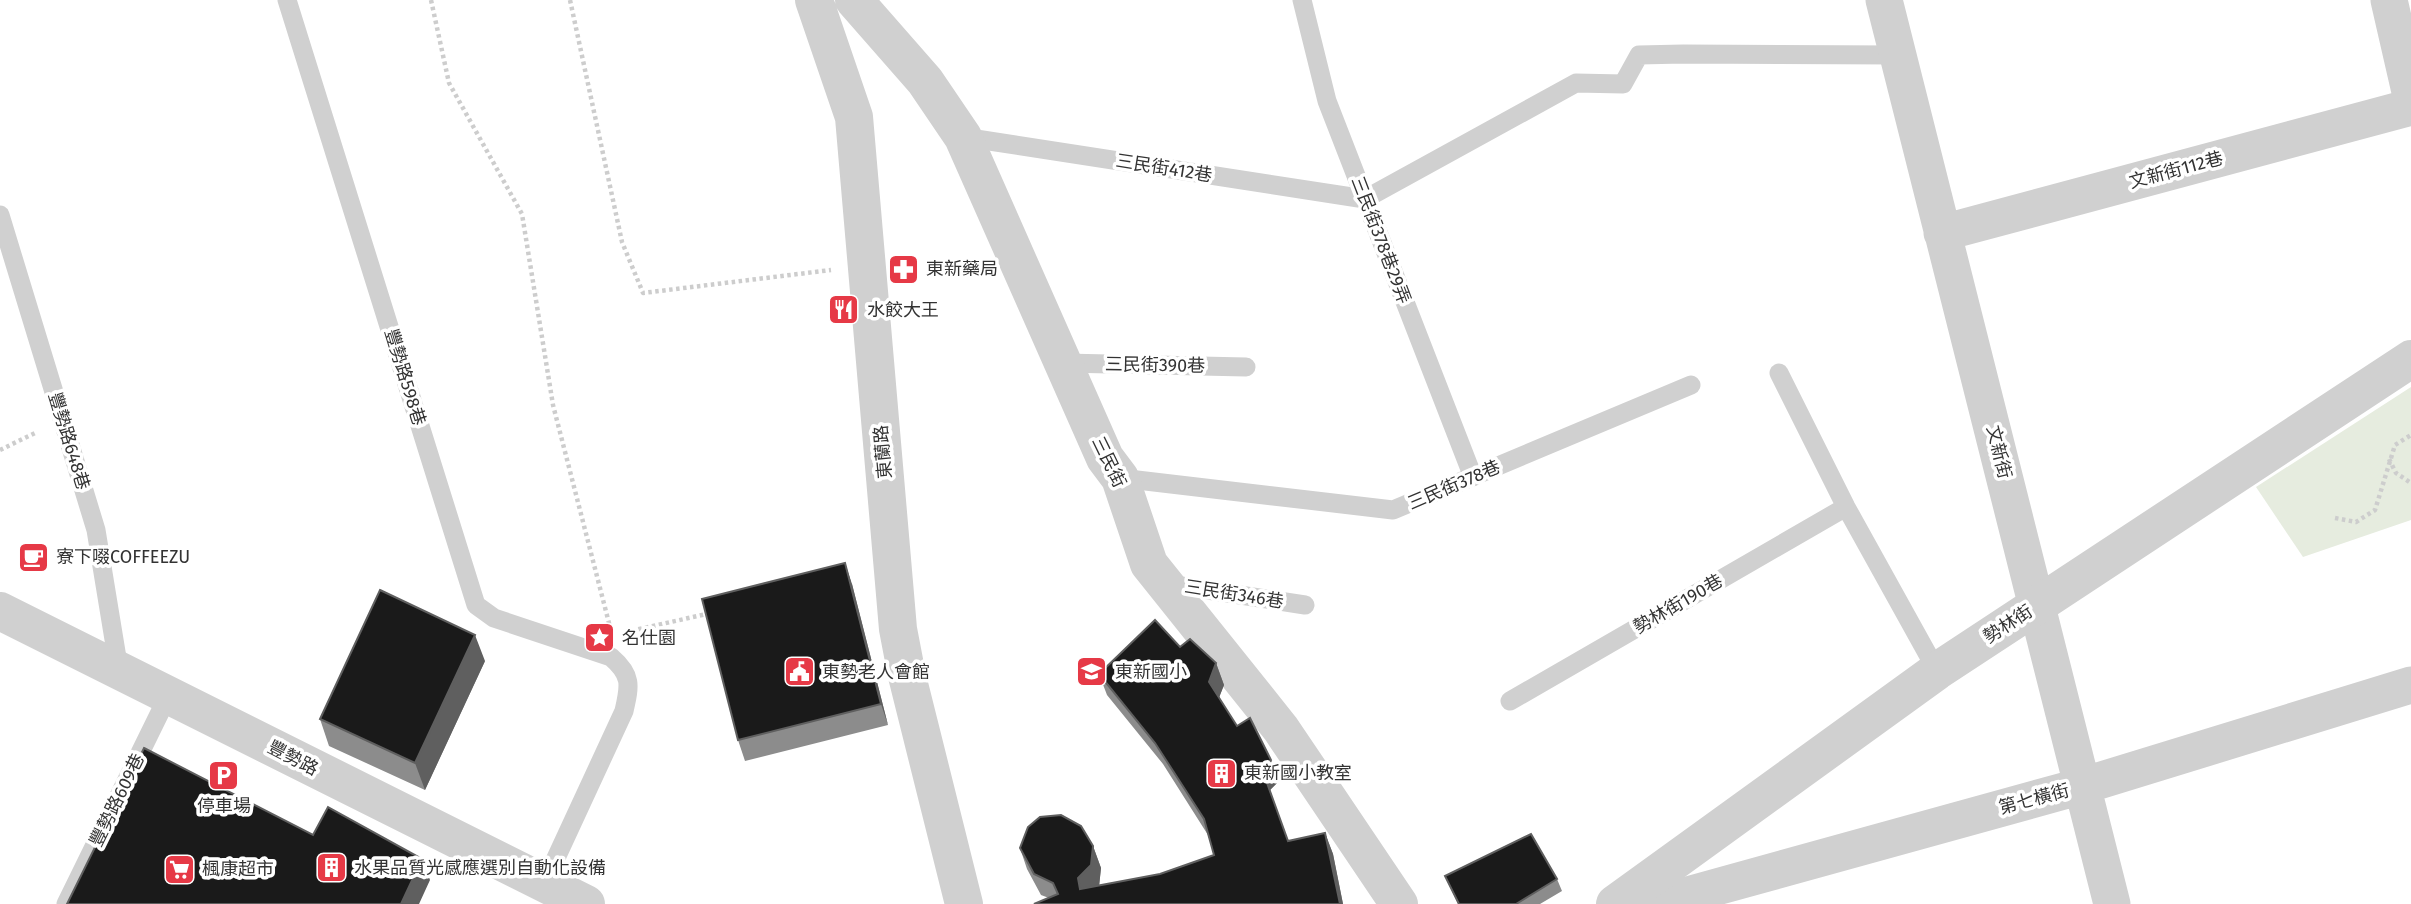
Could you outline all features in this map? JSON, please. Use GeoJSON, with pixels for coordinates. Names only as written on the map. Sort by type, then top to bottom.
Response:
{"type":"FeatureCollection","features":[{"type":"Feature","properties":{"kind":"street","name":"東蘭路"},"geometry":{"type":"LineString","coordinates":[[814,0],[854,117],[898,629],[907,676],[964,904]]}},
{"type":"Feature","properties":{"kind":"street","name":"三民街"},"geometry":{"type":"LineString","coordinates":[[854,0],[925,81],[963,137],[1105,458],[1120,478],[1149,564],[1281,729],[1399,904]]}},
{"type":"Feature","properties":{"kind":"street","name":"文新街"},"geometry":{"type":"LineString","coordinates":[[1884,0],[2112,904]]}},
{"type":"Feature","properties":{"kind":"street"},"geometry":{"type":"LineString","coordinates":[[2389,0],[2411,96]]}},
{"type":"Feature","properties":{"kind":"street","name":"文新街112巷"},"geometry":{"type":"LineString","coordinates":[[1942,233],[2411,107]]}},
{"type":"Feature","properties":{"kind":"street","name":"勢林街"},"geometry":{"type":"LineString","coordinates":[[1615,904],[1937,671],[2411,359]]}},
{"type":"Feature","properties":{"kind":"street","name":"豐勢路"},"geometry":{"type":"LineString","coordinates":[[0,611],[565,897]]}},
{"type":"Feature","properties":{"kind":"street","name":"第七橫街"},"geometry":{"type":"LineString","coordinates":[[1655,904],[2082,786],[2411,685]]}},
{"type":"Feature","properties":{"kind":"lane","name":"豐勢路598巷"},"geometry":{"type":"LineString","coordinates":[[287,0],[476,605],[494,618],[613,655]]}},
{"type":"Feature","properties":{"kind":"lane","name":"三民街378巷29弄"},"geometry":{"type":"LineString","coordinates":[[1302,0],[1327,101],[1473,477]]}},
{"type":"Feature","properties":{"kind":"lane"},"geometry":{"type":"LineString","coordinates":[[1365,199],[1576,83],[1623,84],[1639,55],[1897,55]]}},
{"type":"Feature","properties":{"kind":"lane","name":"三民街412巷"},"geometry":{"type":"LineString","coordinates":[[963,137],[1365,199]]}},
{"type":"Feature","properties":{"kind":"lane","name":"豐勢路648巷"},"geometry":{"type":"LineString","coordinates":[[0,215],[96,530],[119,670]]}},
{"type":"Feature","properties":{"kind":"lane","name":"三民街390巷"},"geometry":{"type":"LineString","coordinates":[[1064,363],[1246,367]]}},
{"type":"Feature","properties":{"kind":"lane"},"geometry":{"type":"LineString","coordinates":[[1779,373],[1846,507],[1937,671]]}},
{"type":"Feature","properties":{"kind":"lane","name":"三民街378巷"},"geometry":{"type":"LineString","coordinates":[[1120,478],[1393,510],[1691,385]]}},
{"type":"Feature","properties":{"kind":"lane","name":"勢林街190巷"},"geometry":{"type":"LineString","coordinates":[[1510,701],[1846,507]]}},
{"type":"Feature","properties":{"kind":"lane","name":"三民街346巷"},"geometry":{"type":"LineString","coordinates":[[1164,583],[1305,605]]}},
{"type":"Feature","properties":{"kind":"lane"},"geometry":{"type":"LineString","coordinates":[[565,897],[629,690],[624,669],[613,655]]}},
{"type":"Feature","properties":{"kind":"lane","name":"豐勢路609巷"},"geometry":{"type":"LineString","coordinates":[[66,904],[168,696]]}},
{"type":"Feature","properties":{"kind":"path"},"geometry":{"type":"LineString","coordinates":[[431,0],[449,83],[522,214],[553,405],[589,539],[613,655]]}},
{"type":"Feature","properties":{"kind":"path"},"geometry":{"type":"LineString","coordinates":[[570,0],[622,242],[643,293],[866,265]]}},
{"type":"Feature","properties":{"kind":"path"},"geometry":{"type":"LineString","coordinates":[[0,450],[62,420]]}},
{"type":"Feature","properties":{"kind":"path"},"geometry":{"type":"LineString","coordinates":[[2335,518],[2356,522],[2375,510],[2395,445],[2411,435]]}},
{"type":"Feature","properties":{"kind":"path"},"geometry":{"type":"LineString","coordinates":[[2389,459],[2396,473],[2411,483]]}},
{"type":"Feature","properties":{"kind":"path"},"geometry":{"type":"LineString","coordinates":[[613,655],[635,630],[717,612]]}},
{"type":"Feature","properties":{"kind":"shaded area"},"geometry":{"type":"Polygon","coordinates":[[[2411,387],[2411,520],[2303,557],[2256,487],[2411,387]]]}},
{"type":"Feature","properties":{"kind":"building","name":"東勢老人會館"},"geometry":{"type":"Polygon","coordinates":[[[845,563],[881,704],[738,740],[702,599],[845,563]]]}},
{"type":"Feature","properties":{"kind":"building"},"geometry":{"type":"Polygon","coordinates":[[[380,590],[475,635],[415,763],[320,719],[380,590]]]}},
{"type":"Feature","properties":{"kind":"building","name":"東新國小教室"},"geometry":{"type":"Polygon","coordinates":[[[1155,620],[1180,647],[1190,639],[1216,663],[1209,682],[1237,726],[1250,718],[1271,760],[1262,769],[1288,841],[1325,833],[1340,904],[1034,904],[1058,894],[1053,883],[1034,874],[1020,848],[1028,827],[1040,817],[1061,815],[1081,826],[1093,846],[1091,865],[1078,878],[1080,889],[1160,874],[1214,855],[1204,819],[1155,743],[1099,674],[1155,620]]]}},
{"type":"Feature","properties":{"kind":"building"},"geometry":{"type":"Polygon","coordinates":[[[144,748],[313,835],[328,807],[422,859],[401,904],[67,904],[144,748]]]}},
{"type":"Feature","properties":{"kind":"building"},"geometry":{"type":"Polygon","coordinates":[[[1531,834],[1557,879],[1516,904],[1459,904],[1445,876],[1531,834]]]}},
{"type":"Feature","properties":{"kind":"place","name":"東新藥局"},"geometry":{"type":"Point","coordinates":[903,269]}},
{"type":"Feature","properties":{"kind":"place","name":"水餃大王"},"geometry":{"type":"Point","coordinates":[844,310]}},
{"type":"Feature","properties":{"kind":"place","name":"寮下啜COFFEEZU"},"geometry":{"type":"Point","coordinates":[33,557]}},
{"type":"Feature","properties":{"kind":"place","name":"名仕園"},"geometry":{"type":"Point","coordinates":[599,638]}},
{"type":"Feature","properties":{"kind":"place","name":"東勢老人會館"},"geometry":{"type":"Point","coordinates":[799,672]}},
{"type":"Feature","properties":{"kind":"place","name":"東新國小"},"geometry":{"type":"Point","coordinates":[1092,672]}},
{"type":"Feature","properties":{"kind":"place","name":"東新國小教室"},"geometry":{"type":"Point","coordinates":[1221,773]}},
{"type":"Feature","properties":{"kind":"place","name":"停車場"},"geometry":{"type":"Point","coordinates":[224,775]}},
{"type":"Feature","properties":{"kind":"place","name":"水果品質光感應選別自動化設備"},"geometry":{"type":"Point","coordinates":[331,868]}},
{"type":"Feature","properties":{"kind":"place","name":"楓康超市"},"geometry":{"type":"Point","coordinates":[179,869]}}]}
